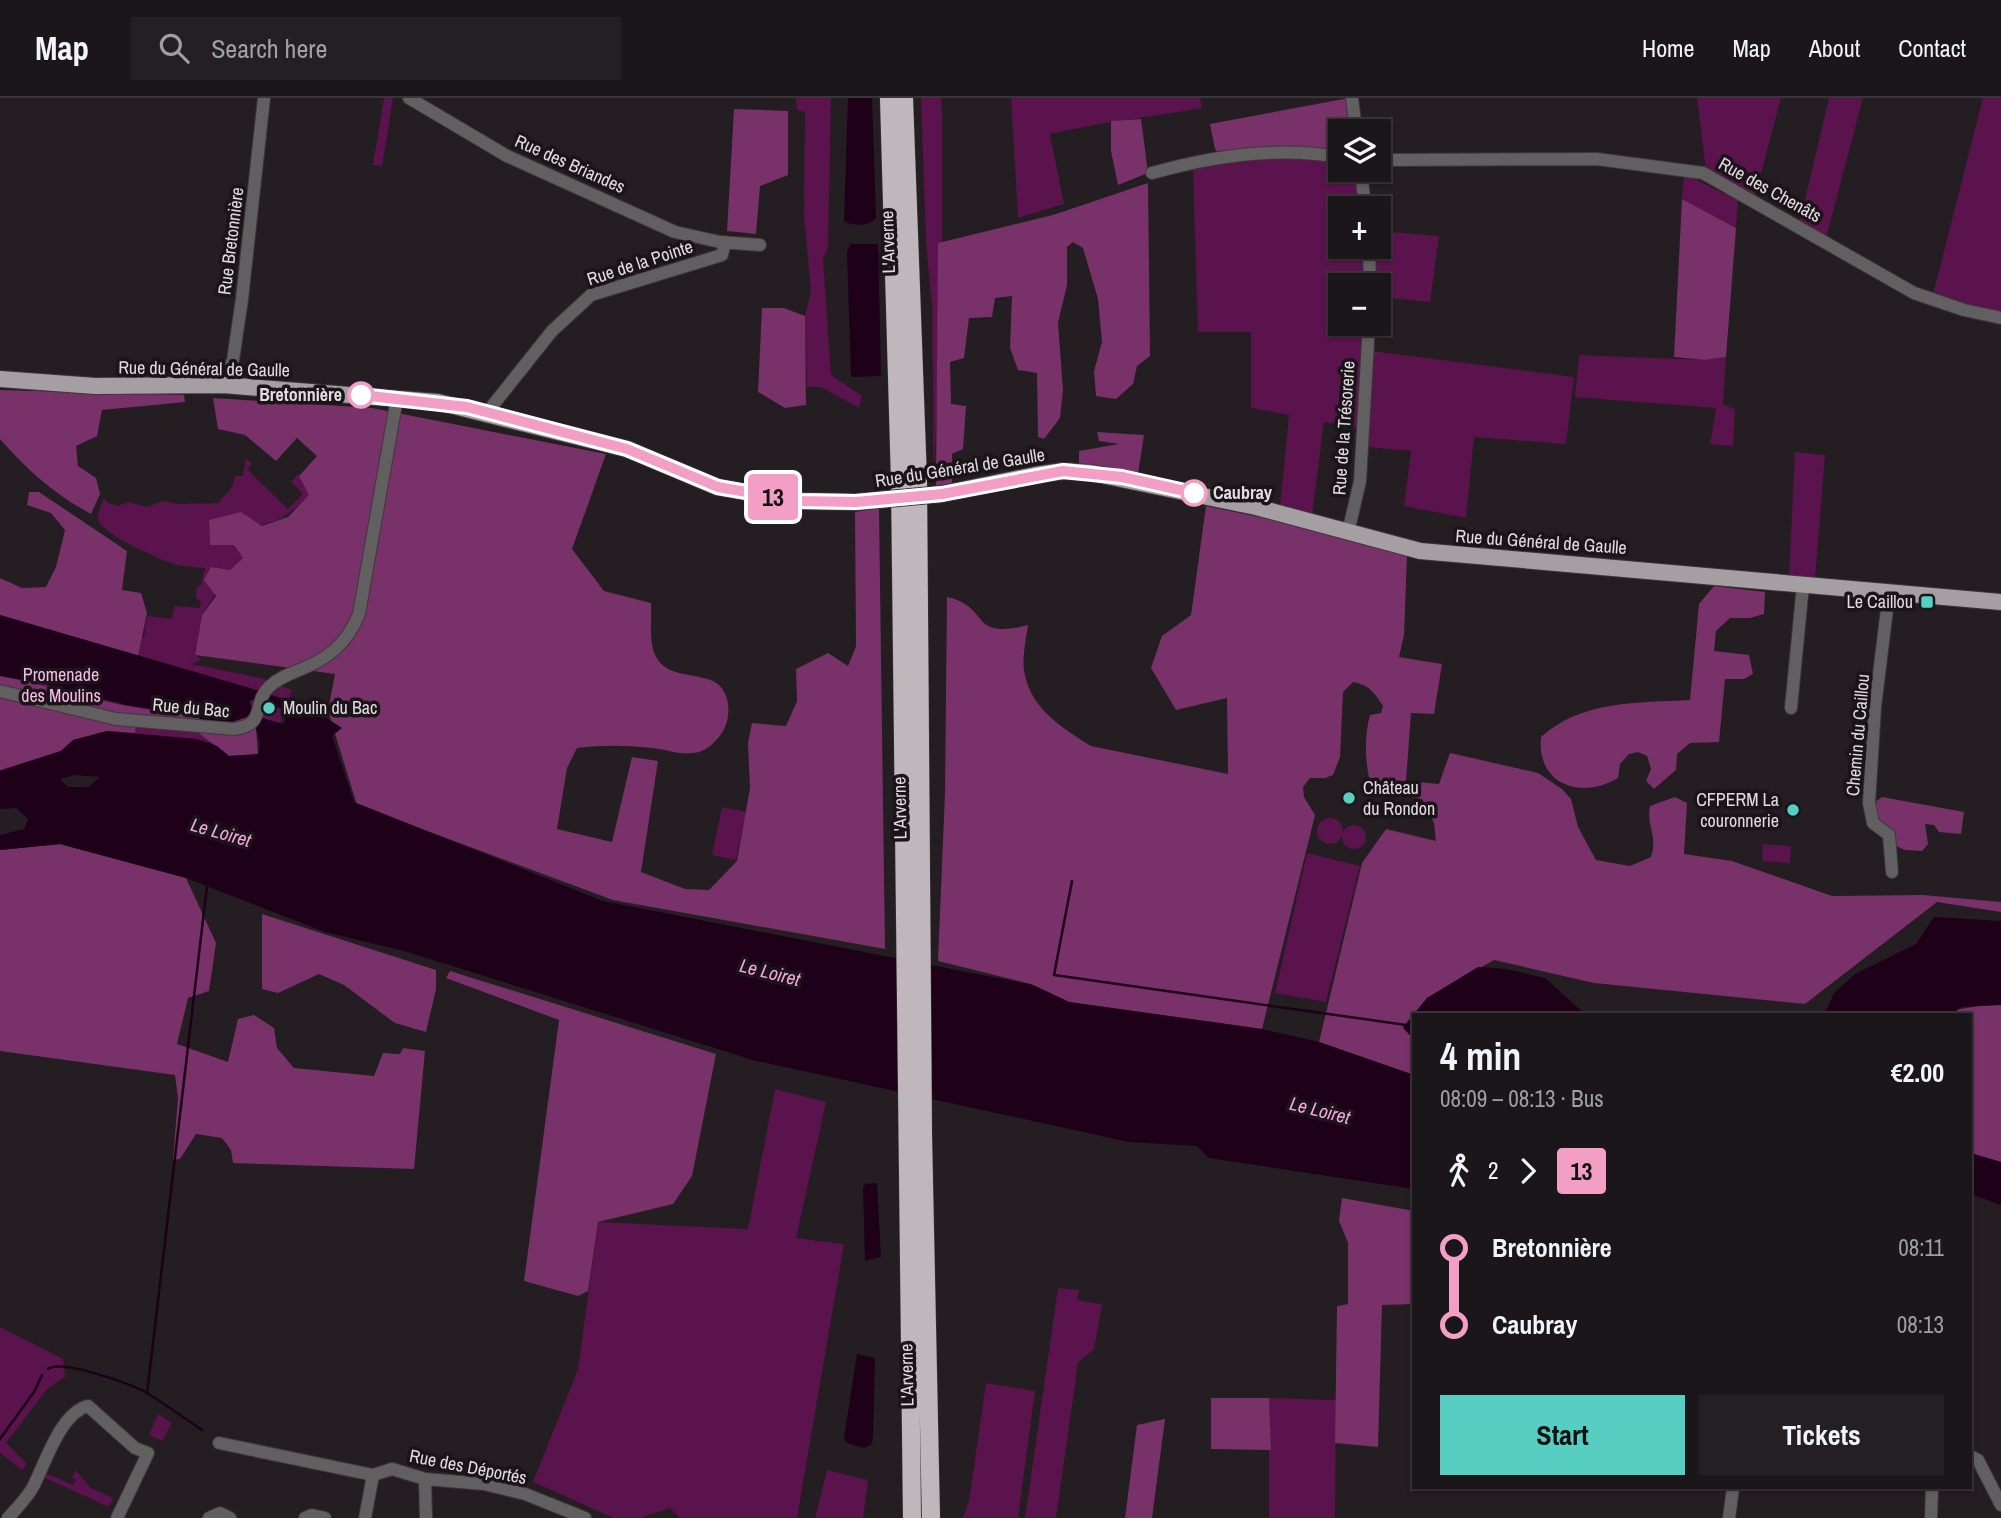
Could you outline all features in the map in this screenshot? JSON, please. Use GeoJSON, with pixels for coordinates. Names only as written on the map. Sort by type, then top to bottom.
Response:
{"type":"FeatureCollection","features":[{"type":"Feature","properties":{"kind":"highway","name":"L'Arverne"},"geometry":{"type":"LineString","coordinates":[[889,98],[900,481],[904,928],[931,1518]]}},
{"type":"Feature","properties":{"kind":"highway","name":"L'Arverne"},"geometry":{"type":"LineString","coordinates":[[904,98],[918,480],[922,927],[915,1135],[912,1518]]}},
{"type":"Feature","properties":{"kind":"main road","name":"Rue du Général de Gaulle"},"geometry":{"type":"LineString","coordinates":[[0,379],[95,386],[223,385],[447,403],[627,449],[718,487],[798,501],[856,502],[942,494],[1063,471],[1092,473],[1256,507],[1393,545],[1452,555],[1582,563],[2001,602]]}},
{"type":"Feature","properties":{"kind":"street","name":"Rue Bretonnière"},"geometry":{"type":"LineString","coordinates":[[223,385],[233,360],[248,261],[264,98]]}},
{"type":"Feature","properties":{"kind":"street","name":"Rue des Briandes"},"geometry":{"type":"LineString","coordinates":[[409,98],[507,156],[675,232],[725,242]]}},
{"type":"Feature","properties":{"kind":"street"},"geometry":{"type":"LineString","coordinates":[[1352,98],[1355,119]]}},
{"type":"Feature","properties":{"kind":"street"},"geometry":{"type":"LineString","coordinates":[[1152,173],[1214,158],[1252,154],[1328,157]]}},
{"type":"Feature","properties":{"kind":"street","name":"Rue des Chenâts"},"geometry":{"type":"LineString","coordinates":[[1391,160],[1597,159],[1703,173],[1914,293],[1964,310],[2001,318]]}},
{"type":"Feature","properties":{"kind":"street"},"geometry":{"type":"LineString","coordinates":[[725,242],[760,244]]}},
{"type":"Feature","properties":{"kind":"street","name":"Rue de la Pointe"},"geometry":{"type":"LineString","coordinates":[[491,413],[493,405],[552,331],[591,295],[722,255],[725,242]]}},
{"type":"Feature","properties":{"kind":"street","name":"Rue de la Trésorerie"},"geometry":{"type":"LineString","coordinates":[[1348,533],[1360,481],[1367,336]]}},
{"type":"Feature","properties":{"kind":"street","name":"Rue du Bac"},"geometry":{"type":"LineString","coordinates":[[0,691],[116,719],[234,729],[249,726],[256,717],[264,692],[282,677],[329,657],[352,631],[359,614],[397,398]]}},
{"type":"Feature","properties":{"kind":"street"},"geometry":{"type":"LineString","coordinates":[[1791,708],[1803,584]]}},
{"type":"Feature","properties":{"kind":"street","name":"Chemin du Caillou"},"geometry":{"type":"LineString","coordinates":[[1889,593],[1875,707],[1869,803],[1873,822],[1889,835],[1892,872]]}},
{"type":"Feature","properties":{"kind":"street"},"geometry":{"type":"LineString","coordinates":[[13,1516],[31,1490],[55,1438],[80,1408],[88,1406],[135,1448],[148,1453],[117,1518]]}},
{"type":"Feature","properties":{"kind":"street","name":"Rue des Déportés"},"geometry":{"type":"LineString","coordinates":[[219,1443],[373,1475],[392,1469],[425,1479],[484,1484],[524,1494],[585,1518]]}},
{"type":"Feature","properties":{"kind":"street"},"geometry":{"type":"LineString","coordinates":[[1972,1457],[1978,1460],[2001,1505]]}},
{"type":"Feature","properties":{"kind":"street"},"geometry":{"type":"LineString","coordinates":[[365,1518],[373,1475]]}},
{"type":"Feature","properties":{"kind":"street"},"geometry":{"type":"LineString","coordinates":[[425,1479],[426,1518]]}},
{"type":"Feature","properties":{"kind":"street"},"geometry":{"type":"LineString","coordinates":[[1729,1518],[1733,1489]]}},
{"type":"Feature","properties":{"kind":"street"},"geometry":{"type":"LineString","coordinates":[[1931,1518],[1932,1489]]}},
{"type":"Feature","properties":{"kind":"street"},"geometry":{"type":"LineString","coordinates":[[209,1518],[220,1513],[230,1518]]}},
{"type":"Feature","properties":{"kind":"street"},"geometry":{"type":"LineString","coordinates":[[305,1518],[312,1515],[325,1518]]}},
{"type":"Feature","properties":{"kind":"green space"},"geometry":{"type":"Polygon","coordinates":[[[384,98],[393,98],[382,166],[373,165],[384,98]]]}},
{"type":"Feature","properties":{"kind":"green space"},"geometry":{"type":"Polygon","coordinates":[[[796,98],[831,98],[828,248],[823,259],[831,375],[862,396],[859,408],[821,387],[807,387],[805,316],[811,292],[804,216],[805,112],[797,110],[796,98]]]}},
{"type":"Feature","properties":{"kind":"green space"},"geometry":{"type":"Polygon","coordinates":[[[921,98],[941,98],[942,114],[942,239],[934,484],[932,304],[926,244],[921,98]]]}},
{"type":"Feature","properties":{"kind":"green space"},"geometry":{"type":"Polygon","coordinates":[[[1011,98],[1200,98],[1202,108],[1050,134],[1064,204],[1018,218],[1011,98]]]}},
{"type":"Feature","properties":{"kind":"green space"},"geometry":{"type":"Polygon","coordinates":[[[1697,98],[1781,98],[1755,195],[1706,170],[1697,98]]]}},
{"type":"Feature","properties":{"kind":"green space"},"geometry":{"type":"Polygon","coordinates":[[[1829,98],[1863,98],[1826,238],[1800,220],[1829,98]]]}},
{"type":"Feature","properties":{"kind":"green space"},"geometry":{"type":"Polygon","coordinates":[[[1983,98],[2001,98],[2001,314],[1933,294],[1983,98]]]}},
{"type":"Feature","properties":{"kind":"green space"},"geometry":{"type":"Polygon","coordinates":[[[1278,156],[1328,158],[1328,182],[1357,182],[1359,196],[1328,196],[1328,259],[1364,259],[1364,273],[1328,273],[1328,336],[1363,336],[1358,427],[1324,422],[1312,515],[1280,507],[1289,415],[1251,408],[1251,332],[1198,332],[1193,167],[1278,156]]]}},
{"type":"Feature","properties":{"kind":"green space"},"geometry":{"type":"Polygon","coordinates":[[[1684,174],[1738,200],[1736,228],[1682,199],[1684,174]]]}},
{"type":"Feature","properties":{"kind":"green space"},"geometry":{"type":"Polygon","coordinates":[[[1391,232],[1439,236],[1430,302],[1391,298],[1391,273],[1373,273],[1373,259],[1391,259],[1391,232]]]}},
{"type":"Feature","properties":{"kind":"green space"},"geometry":{"type":"Polygon","coordinates":[[[1372,351],[1574,377],[1566,444],[1474,437],[1466,518],[1404,506],[1411,451],[1367,447],[1372,351]]]}},
{"type":"Feature","properties":{"kind":"green space"},"geometry":{"type":"Polygon","coordinates":[[[1579,355],[1705,360],[1726,357],[1723,405],[1735,409],[1733,446],[1710,444],[1716,408],[1575,397],[1579,355]]]}},
{"type":"Feature","properties":{"kind":"green space"},"geometry":{"type":"Polygon","coordinates":[[[1795,452],[1825,455],[1815,579],[1789,576],[1795,452]]]}},
{"type":"Feature","properties":{"kind":"green space","name":"Promenade des Moulins"},"geometry":{"type":"Polygon","coordinates":[[[246,458],[252,464],[247,469],[288,509],[303,494],[291,482],[298,474],[310,495],[285,516],[264,524],[209,521],[210,545],[234,545],[243,558],[230,570],[202,615],[195,654],[201,660],[191,664],[265,679],[292,690],[280,723],[218,743],[109,733],[0,771],[0,602],[144,637],[147,616],[172,619],[174,606],[200,608],[201,602],[196,597],[197,586],[201,585],[205,568],[178,565],[133,546],[101,525],[98,519],[99,511],[104,498],[108,503],[118,506],[128,502],[147,507],[163,501],[179,504],[218,503],[232,487],[235,476],[243,476],[246,458]]]}},
{"type":"Feature","properties":{"kind":"green space"},"geometry":{"type":"Polygon","coordinates":[[[722,807],[746,812],[736,860],[712,855],[722,807]]]}},
{"type":"Feature","properties":{"kind":"green space"},"geometry":{"type":"Polygon","coordinates":[[[1330,818],[1339,822],[1343,831],[1339,840],[1330,844],[1321,840],[1317,831],[1321,822],[1330,818]]]}},
{"type":"Feature","properties":{"kind":"green space"},"geometry":{"type":"Polygon","coordinates":[[[1354,825],[1365,832],[1366,837],[1359,848],[1354,849],[1343,842],[1342,837],[1349,826],[1354,825]]]}},
{"type":"Feature","properties":{"kind":"green space"},"geometry":{"type":"Polygon","coordinates":[[[1763,844],[1791,846],[1790,863],[1762,861],[1763,844]]]}},
{"type":"Feature","properties":{"kind":"green space"},"geometry":{"type":"Polygon","coordinates":[[[1307,853],[1360,866],[1326,1002],[1275,993],[1307,853]]]}},
{"type":"Feature","properties":{"kind":"green space"},"geometry":{"type":"Polygon","coordinates":[[[775,1089],[826,1102],[796,1238],[844,1244],[797,1518],[680,1518],[670,1508],[640,1518],[614,1518],[533,1482],[578,1369],[598,1222],[748,1229],[775,1089]]]}},
{"type":"Feature","properties":{"kind":"green space"},"geometry":{"type":"Polygon","coordinates":[[[1058,1288],[1079,1290],[1077,1300],[1102,1304],[1094,1349],[1078,1363],[1056,1518],[1025,1518],[1058,1288]]]}},
{"type":"Feature","properties":{"kind":"green space"},"geometry":{"type":"Polygon","coordinates":[[[0,1327],[63,1359],[65,1377],[47,1389],[6,1443],[27,1464],[22,1470],[0,1453],[0,1327]]]}},
{"type":"Feature","properties":{"kind":"green space"},"geometry":{"type":"Polygon","coordinates":[[[986,1383],[1035,1391],[1018,1518],[963,1518],[969,1501],[986,1383]]]}},
{"type":"Feature","properties":{"kind":"green space"},"geometry":{"type":"Polygon","coordinates":[[[1269,1398],[1336,1400],[1335,1518],[1269,1518],[1269,1398]]]}},
{"type":"Feature","properties":{"kind":"green space"},"geometry":{"type":"Polygon","coordinates":[[[158,1414],[172,1423],[162,1441],[149,1435],[158,1414]]]}},
{"type":"Feature","properties":{"kind":"green space"},"geometry":{"type":"Polygon","coordinates":[[[76,1470],[91,1488],[113,1498],[109,1507],[43,1477],[44,1472],[73,1485],[76,1480],[72,1477],[76,1470]]]}},
{"type":"Feature","properties":{"kind":"green space"},"geometry":{"type":"Polygon","coordinates":[[[827,1470],[868,1480],[863,1518],[815,1518],[827,1470]]]}},
{"type":"Feature","properties":{"kind":"shaded area"},"geometry":{"type":"Polygon","coordinates":[[[1349,98],[1350,119],[1328,119],[1328,151],[1219,153],[1215,149],[1210,124],[1349,98]]]}},
{"type":"Feature","properties":{"kind":"shaded area"},"geometry":{"type":"Polygon","coordinates":[[[734,109],[788,111],[788,175],[760,186],[756,234],[727,231],[734,109]]]}},
{"type":"Feature","properties":{"kind":"shaded area"},"geometry":{"type":"Polygon","coordinates":[[[1141,119],[1148,173],[1118,185],[1111,151],[1111,121],[1141,119]]]}},
{"type":"Feature","properties":{"kind":"shaded area"},"geometry":{"type":"Polygon","coordinates":[[[1148,183],[1150,356],[1137,366],[1133,384],[1116,399],[1096,396],[1094,371],[1102,342],[1098,299],[1083,248],[1073,242],[1067,247],[1067,285],[1058,323],[1063,390],[1060,418],[1044,439],[1038,437],[1037,373],[1018,370],[1010,348],[1012,296],[995,298],[992,317],[969,318],[964,358],[950,362],[951,404],[966,406],[963,449],[952,454],[952,486],[936,487],[938,243],[1053,215],[1148,183]]]}},
{"type":"Feature","properties":{"kind":"shaded area"},"geometry":{"type":"Polygon","coordinates":[[[1682,199],[1736,228],[1726,357],[1705,360],[1674,357],[1682,199]]]}},
{"type":"Feature","properties":{"kind":"shaded area"},"geometry":{"type":"Polygon","coordinates":[[[762,308],[784,308],[805,316],[806,405],[785,408],[758,392],[762,308]]]}},
{"type":"Feature","properties":{"kind":"shaded area"},"geometry":{"type":"Polygon","coordinates":[[[0,390],[184,395],[185,402],[102,410],[97,436],[76,446],[78,466],[96,478],[100,494],[91,514],[42,481],[0,439],[0,390]]]}},
{"type":"Feature","properties":{"kind":"shaded area"},"geometry":{"type":"Polygon","coordinates":[[[213,398],[372,408],[606,454],[572,549],[604,591],[651,603],[652,641],[658,660],[671,670],[705,678],[720,686],[727,699],[728,715],[719,737],[708,748],[697,752],[682,753],[623,746],[577,748],[567,768],[557,829],[612,842],[632,757],[658,761],[641,872],[685,889],[709,890],[737,861],[750,788],[748,743],[752,723],[786,726],[797,701],[796,669],[828,653],[848,666],[856,646],[855,512],[879,508],[885,949],[613,900],[357,805],[328,711],[335,674],[195,655],[202,615],[216,596],[204,580],[211,567],[230,570],[243,558],[234,545],[210,545],[209,520],[241,512],[262,526],[288,517],[309,495],[299,476],[317,456],[297,438],[276,461],[245,435],[218,429],[213,398]]]}},
{"type":"Feature","properties":{"kind":"shaded area"},"geometry":{"type":"Polygon","coordinates":[[[1097,432],[1144,435],[1138,474],[1079,464],[1079,451],[1119,444],[1099,441],[1097,432]]]}},
{"type":"Feature","properties":{"kind":"shaded area"},"geometry":{"type":"Polygon","coordinates":[[[29,492],[39,492],[127,551],[122,590],[141,593],[147,613],[138,656],[0,615],[0,578],[22,588],[46,587],[56,567],[65,530],[51,513],[27,505],[29,492]]]}},
{"type":"Feature","properties":{"kind":"shaded area"},"geometry":{"type":"Polygon","coordinates":[[[1206,506],[1311,528],[1407,555],[1404,635],[1399,657],[1442,664],[1434,714],[1411,713],[1406,781],[1439,784],[1450,753],[1538,773],[1562,789],[1571,799],[1578,827],[1596,860],[1630,866],[1651,857],[1653,843],[1650,806],[1675,797],[1687,803],[1684,854],[1732,861],[1832,896],[1923,895],[2001,902],[2001,912],[1937,902],[1805,1004],[1594,983],[1494,960],[1427,998],[1412,1013],[1403,1027],[1412,1038],[1412,1074],[1319,1042],[1362,863],[1386,829],[1436,841],[1434,823],[1422,799],[1394,794],[1370,782],[1366,748],[1368,723],[1370,715],[1381,713],[1383,706],[1371,690],[1353,682],[1343,692],[1340,757],[1333,775],[1310,778],[1303,787],[1304,797],[1315,815],[1262,1029],[1069,1002],[1031,984],[938,961],[945,793],[947,597],[961,601],[988,626],[996,629],[1028,625],[1024,669],[1029,687],[1034,698],[1050,717],[1070,733],[1091,746],[1228,774],[1227,698],[1176,710],[1151,668],[1162,636],[1191,615],[1206,506]]]}},
{"type":"Feature","properties":{"kind":"shaded area"},"geometry":{"type":"Polygon","coordinates":[[[1714,586],[1765,592],[1764,614],[1750,618],[1730,618],[1716,631],[1714,651],[1749,655],[1753,674],[1744,679],[1725,679],[1719,742],[1690,743],[1677,754],[1676,770],[1654,789],[1646,781],[1651,769],[1647,756],[1638,752],[1629,754],[1620,764],[1618,778],[1604,785],[1576,787],[1564,784],[1554,777],[1546,767],[1541,753],[1541,737],[1557,725],[1574,716],[1611,706],[1690,700],[1699,604],[1714,586]]]}},
{"type":"Feature","properties":{"kind":"shaded area"},"geometry":{"type":"Polygon","coordinates":[[[0,676],[127,706],[247,719],[256,728],[258,754],[229,756],[196,731],[136,726],[135,733],[107,731],[73,740],[61,751],[0,770],[0,676]]]}},
{"type":"Feature","properties":{"kind":"shaded area"},"geometry":{"type":"Polygon","coordinates":[[[1882,797],[1964,812],[1961,834],[1939,832],[1934,825],[1925,824],[1928,844],[1922,851],[1905,850],[1896,846],[1894,836],[1874,813],[1875,802],[1882,797]]]}},
{"type":"Feature","properties":{"kind":"shaded area"},"geometry":{"type":"Polygon","coordinates":[[[60,844],[186,878],[216,943],[209,991],[188,998],[177,1044],[228,1062],[238,1019],[254,1015],[274,1028],[277,1048],[294,1068],[374,1076],[383,1053],[400,1054],[403,1048],[425,1051],[414,1169],[233,1163],[231,1150],[222,1138],[196,1134],[180,1159],[173,1160],[178,1098],[175,1075],[0,1051],[0,850],[60,844]]]}},
{"type":"Feature","properties":{"kind":"shaded area"},"geometry":{"type":"Polygon","coordinates":[[[262,914],[436,970],[436,989],[426,1032],[395,1023],[344,985],[319,974],[278,993],[262,989],[262,914]]]}},
{"type":"Feature","properties":{"kind":"shaded area"},"geometry":{"type":"Polygon","coordinates":[[[450,971],[716,1054],[692,1176],[673,1204],[598,1222],[588,1291],[578,1296],[524,1281],[559,1020],[446,978],[450,971]]]}},
{"type":"Feature","properties":{"kind":"shaded area"},"geometry":{"type":"Polygon","coordinates":[[[2001,1005],[2001,1162],[1972,1153],[1972,1013],[1935,1013],[2001,1005]]]}},
{"type":"Feature","properties":{"kind":"shaded area"},"geometry":{"type":"Polygon","coordinates":[[[1342,1198],[1412,1211],[1412,1304],[1382,1305],[1378,1447],[1335,1443],[1337,1306],[1348,1304],[1348,1243],[1339,1221],[1342,1198]]]}},
{"type":"Feature","properties":{"kind":"shaded area"},"geometry":{"type":"Polygon","coordinates":[[[1211,1398],[1269,1398],[1271,1450],[1211,1449],[1211,1398]]]}},
{"type":"Feature","properties":{"kind":"shaded area"},"geometry":{"type":"Polygon","coordinates":[[[1165,1419],[1152,1518],[1125,1518],[1137,1425],[1165,1419]]]}},
{"type":"Feature","properties":{"kind":"water"},"geometry":{"type":"Polygon","coordinates":[[[848,98],[872,98],[876,218],[861,225],[844,221],[848,98]]]}},
{"type":"Feature","properties":{"kind":"water"},"geometry":{"type":"Polygon","coordinates":[[[851,244],[878,244],[881,376],[851,377],[847,251],[851,244]]]}},
{"type":"Feature","properties":{"kind":"water"},"geometry":{"type":"Polygon","coordinates":[[[0,615],[260,691],[257,699],[250,701],[253,712],[233,722],[209,722],[196,716],[125,705],[45,684],[0,676],[0,615]]]}},
{"type":"Feature","properties":{"kind":"water","name":"Le Loiret"},"geometry":{"type":"Polygon","coordinates":[[[289,705],[328,719],[342,728],[332,736],[354,802],[603,901],[1033,985],[1069,1002],[1262,1029],[1319,1042],[1412,1074],[1412,1189],[1209,1158],[1197,1146],[1129,1142],[753,1060],[404,951],[325,932],[186,878],[60,844],[0,850],[0,835],[24,829],[28,819],[16,808],[0,809],[0,771],[61,751],[73,740],[107,731],[197,739],[217,746],[229,756],[258,754],[260,744],[256,728],[262,718],[284,724],[289,705]],[[75,775],[60,779],[68,787],[88,787],[100,777],[75,775]]]}},
{"type":"Feature","properties":{"kind":"water"},"geometry":{"type":"Polygon","coordinates":[[[1934,917],[2001,921],[2001,1005],[1962,1007],[1953,1013],[1825,1013],[1834,993],[1855,974],[1916,944],[1934,917]]]}},
{"type":"Feature","properties":{"kind":"water"},"geometry":{"type":"Polygon","coordinates":[[[1478,967],[1506,969],[1545,978],[1584,1013],[1415,1013],[1427,998],[1478,967]]]}},
{"type":"Feature","properties":{"kind":"water"},"geometry":{"type":"Polygon","coordinates":[[[1412,1017],[1412,1037],[1403,1028],[1412,1017]]]}},
{"type":"Feature","properties":{"kind":"water"},"geometry":{"type":"Polygon","coordinates":[[[1972,1154],[2001,1162],[2001,1205],[1972,1194],[1972,1154]]]}},
{"type":"Feature","properties":{"kind":"water"},"geometry":{"type":"Polygon","coordinates":[[[877,1183],[881,1257],[865,1261],[863,1187],[865,1184],[877,1183]]]}},
{"type":"Feature","properties":{"kind":"water"},"geometry":{"type":"Polygon","coordinates":[[[857,1354],[875,1358],[873,1437],[871,1445],[864,1448],[847,1443],[844,1438],[857,1354]]]}},
{"type":"Feature","properties":{"kind":"waterway"},"geometry":{"type":"LineString","coordinates":[[258,696],[293,707]]}},
{"type":"Feature","properties":{"kind":"waterway"},"geometry":{"type":"LineString","coordinates":[[1072,881],[1054,975],[1406,1025]]}},
{"type":"Feature","properties":{"kind":"waterway"},"geometry":{"type":"LineString","coordinates":[[147,1394],[207,886]]}},
{"type":"Feature","properties":{"kind":"waterway"},"geometry":{"type":"LineString","coordinates":[[48,1369],[67,1367],[127,1384],[147,1393],[202,1430]]}},
{"type":"Feature","properties":{"kind":"waterway"},"geometry":{"type":"LineString","coordinates":[[0,1439],[34,1392],[42,1375]]}},
{"type":"Feature","properties":{"kind":"bus line","name":"13"},"geometry":{"type":"LineString","coordinates":[[361,395],[429,400],[467,407],[627,449],[718,487],[798,501],[856,502],[942,494],[1063,471],[1122,477],[1194,493]]}},
{"type":"Feature","properties":{"kind":"place","name":"Bretonnière"},"geometry":{"type":"Point","coordinates":[361,395]}},
{"type":"Feature","properties":{"kind":"place","name":"Caubray"},"geometry":{"type":"Point","coordinates":[1194,493]}},
{"type":"Feature","properties":{"kind":"place","name":"Le Caillou"},"geometry":{"type":"Point","coordinates":[1927,602]}},
{"type":"Feature","properties":{"kind":"place","name":"Moulin du Bac"},"geometry":{"type":"Point","coordinates":[269,708]}},
{"type":"Feature","properties":{"kind":"place","name":"Château du Rondon"},"geometry":{"type":"Point","coordinates":[1349,798]}},
{"type":"Feature","properties":{"kind":"place","name":"CFPERM La couronnerie"},"geometry":{"type":"Point","coordinates":[1793,810]}}]}
